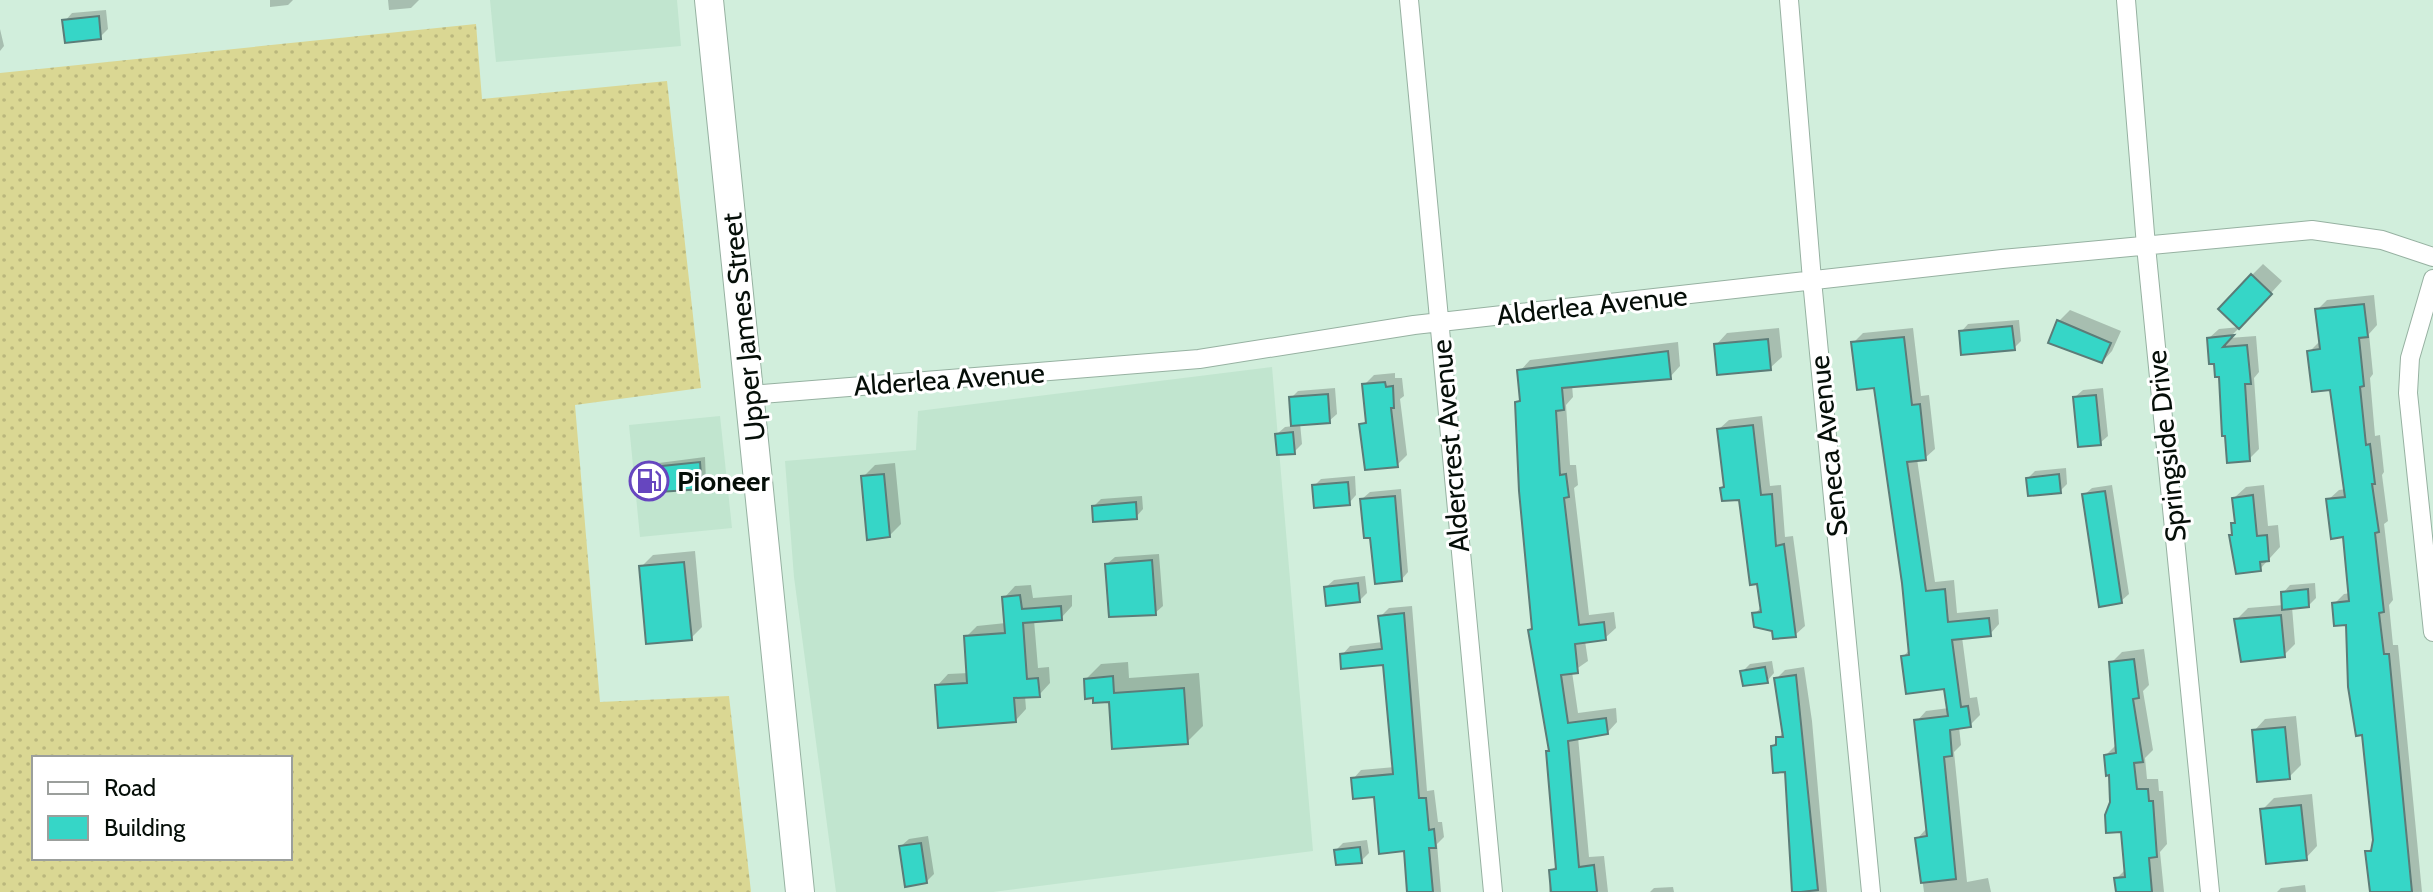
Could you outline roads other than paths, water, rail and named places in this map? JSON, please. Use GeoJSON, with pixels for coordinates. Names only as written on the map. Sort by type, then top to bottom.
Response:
{"type":"FeatureCollection","features":[{"type":"Feature","properties":{"kind":"main road","name":"Upper James Street"},"geometry":{"type":"LineString","coordinates":[[709,0],[800,892]]}},
{"type":"Feature","properties":{"kind":"street","name":"Aldercrest Avenue"},"geometry":{"type":"LineString","coordinates":[[1409,0],[1493,892]]}},
{"type":"Feature","properties":{"kind":"street","name":"Seneca Avenue"},"geometry":{"type":"LineString","coordinates":[[1789,0],[1812,280],[1871,892]]}},
{"type":"Feature","properties":{"kind":"street","name":"Springside Drive"},"geometry":{"type":"LineString","coordinates":[[2126,0],[2146,246],[2210,892]]}},
{"type":"Feature","properties":{"kind":"street","name":"Alderlea Avenue"},"geometry":{"type":"LineString","coordinates":[[750,395],[1199,359],[1439,322],[1812,280],[2312,230],[2382,240],[2433,257]]}},
{"type":"Feature","properties":{"kind":"street"},"geometry":{"type":"LineString","coordinates":[[2433,279],[2410,358],[2408,393],[2433,632]]}},
{"type":"Feature","properties":{"kind":"place","name":"Pioneer"},"geometry":{"type":"Point","coordinates":[649,481]}}]}
